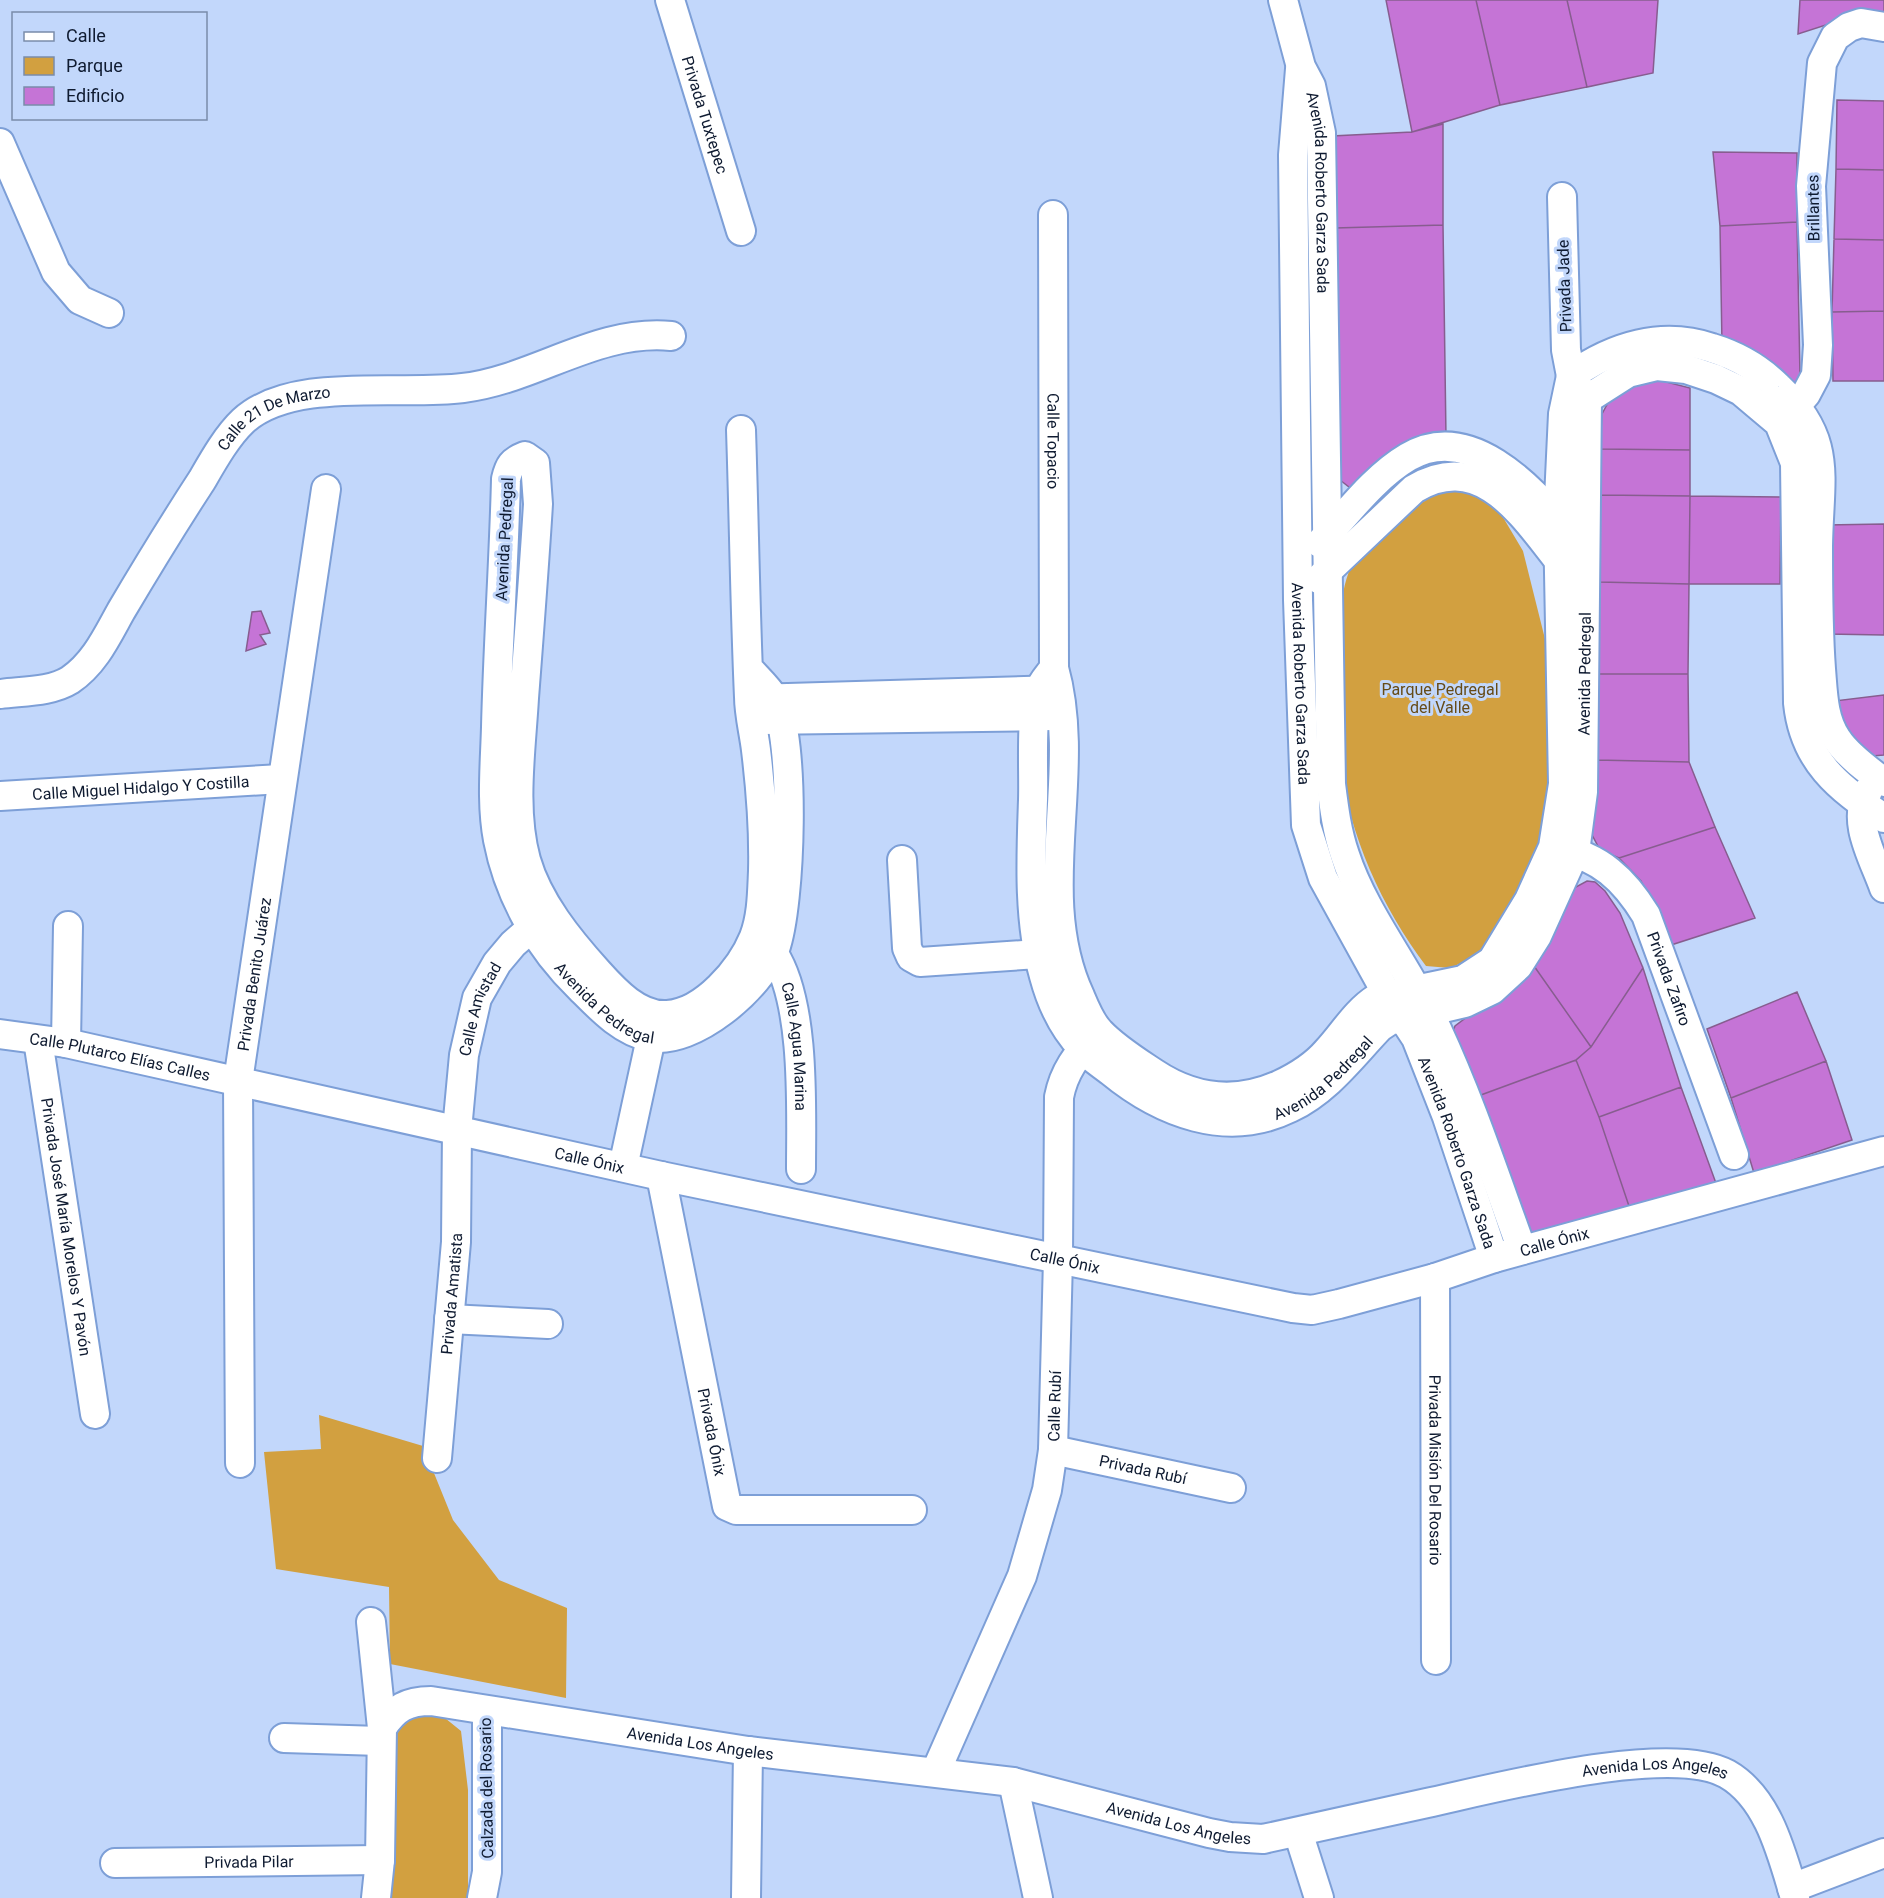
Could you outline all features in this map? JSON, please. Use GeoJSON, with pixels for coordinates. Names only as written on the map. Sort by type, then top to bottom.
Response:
{"type":"FeatureCollection","features":[{"type":"Feature","properties":{"kind":"street","name":"Privada Tuxtepec"},"geometry":{"type":"LineString","coordinates":[[670,0],[741,231]]}},
{"type":"Feature","properties":{"kind":"street","name":"Avenida Roberto Garza Sada"},"geometry":{"type":"LineString","coordinates":[[1283,0],[1301,67],[1311,86],[1321,133],[1330,784],[1335,818],[1345,856],[1360,891],[1417,1007],[1458,1076],[1522,1250]]}},
{"type":"Feature","properties":{"kind":"street","name":"Brillantes"},"geometry":{"type":"LineString","coordinates":[[1788,414],[1816,375],[1811,186],[1822,63],[1835,37],[1849,27],[1861,23],[1884,27]]}},
{"type":"Feature","properties":{"kind":"street","name":"Avenida Roberto Garza Sada"},"geometry":{"type":"LineString","coordinates":[[1301,67],[1293,155],[1298,600],[1306,825],[1323,878],[1387,994],[1417,1007]]}},
{"type":"Feature","properties":{"kind":"street"},"geometry":{"type":"LineString","coordinates":[[0,143],[56,272],[80,300],[109,313]]}},
{"type":"Feature","properties":{"kind":"street","name":"Privada Jade"},"geometry":{"type":"LineString","coordinates":[[1562,197],[1566,350],[1575,407]]}},
{"type":"Feature","properties":{"kind":"street","name":"Calle Topacio"},"geometry":{"type":"LineString","coordinates":[[1050,696],[1053,215]]}},
{"type":"Feature","properties":{"kind":"street","name":"Calle 21 De Marzo"},"geometry":{"type":"LineString","coordinates":[[0,694],[39,690],[63,683],[93,659],[209,468],[242,421],[263,407],[282,398],[319,392],[426,392],[465,388],[519,376],[600,343],[628,336],[671,336]]}},
{"type":"Feature","properties":{"kind":"street"},"geometry":{"type":"LineString","coordinates":[[1571,375],[1593,360],[1614,351],[1653,341],[1679,341],[1705,345],[1744,360],[1764,373],[1788,414],[1817,442],[1820,467],[1818,569],[1824,705],[1837,741],[1880,779],[1873,811],[1860,820],[1884,888]]}},
{"type":"Feature","properties":{"kind":"street"},"geometry":{"type":"LineString","coordinates":[[1575,407],[1628,373],[1658,366],[1676,368],[1716,379],[1788,414]]}},
{"type":"Feature","properties":{"kind":"street","name":"Avenida Pedregal"},"geometry":{"type":"LineString","coordinates":[[1050,696],[1060,925],[1068,967],[1083,1005],[1090,1040],[1142,1095],[1166,1108],[1210,1121],[1248,1121],[1290,1109],[1326,1086],[1380,1027],[1492,961],[1529,900],[1564,849],[1584,769],[1586,594],[1558,520],[1575,407]]}},
{"type":"Feature","properties":{"kind":"street","name":"Avenida Pedregal"},"geometry":{"type":"LineString","coordinates":[[1564,849],[1563,784],[1573,557],[1575,407]]}},
{"type":"Feature","properties":{"kind":"street"},"geometry":{"type":"LineString","coordinates":[[1788,414],[1795,463],[1800,720],[1810,750],[1822,769],[1873,811]]}},
{"type":"Feature","properties":{"kind":"street"},"geometry":{"type":"LineString","coordinates":[[741,430],[749,669],[764,709],[1050,696]]}},
{"type":"Feature","properties":{"kind":"street"},"geometry":{"type":"LineString","coordinates":[[1299,566],[1384,476],[1409,456],[1442,446],[1474,452],[1492,460],[1512,474],[1558,520]]}},
{"type":"Feature","properties":{"kind":"street","name":"Avenida Pedregal"},"geometry":{"type":"LineString","coordinates":[[763,945],[708,997],[680,1012],[656,1015],[627,1001],[541,920],[518,904],[498,840],[494,803],[506,479],[512,463],[525,456],[535,463],[538,469],[538,504],[520,752],[519,810],[527,862],[541,920],[550,957],[593,1001],[631,1031],[651,1038],[678,1036],[705,1023],[748,987],[763,945],[764,709]]}},
{"type":"Feature","properties":{"kind":"street","name":"Avenida Pedregal"},"geometry":{"type":"LineString","coordinates":[[1298,600],[1414,489],[1427,481],[1449,477],[1484,482],[1495,489],[1573,557]]}},
{"type":"Feature","properties":{"kind":"street","name":"Privada Benito Juárez"},"geometry":{"type":"LineString","coordinates":[[240,1463],[238,1081],[281,779],[326,489]]}},
{"type":"Feature","properties":{"kind":"street","name":"Avenida Pedregal"},"geometry":{"type":"LineString","coordinates":[[1050,696],[1032,830],[1034,917],[1038,954],[1054,1005],[1066,1028],[1132,1059],[1166,1081],[1202,1095],[1232,1097],[1261,1092],[1299,1074],[1326,1053],[1365,1006],[1387,994]]}},
{"type":"Feature","properties":{"kind":"street","name":"Calle Miguel Hidalgo Y Costilla"},"geometry":{"type":"LineString","coordinates":[[0,796],[281,779]]}},
{"type":"Feature","properties":{"kind":"street","name":"Privada Zafiro"},"geometry":{"type":"LineString","coordinates":[[1564,849],[1615,874],[1631,890],[1646,915],[1734,1155]]}},
{"type":"Feature","properties":{"kind":"street"},"geometry":{"type":"LineString","coordinates":[[902,860],[907,948],[911,957],[921,962],[1038,954]]}},
{"type":"Feature","properties":{"kind":"street","name":"Calle Amistad"},"geometry":{"type":"LineString","coordinates":[[457,1130],[464,1055],[477,998],[497,963],[541,920]]}},
{"type":"Feature","properties":{"kind":"street"},"geometry":{"type":"LineString","coordinates":[[66,1043],[69,926]]}},
{"type":"Feature","properties":{"kind":"street","name":"Calle Agua Marina"},"geometry":{"type":"LineString","coordinates":[[763,945],[787,987],[798,1049],[801,1169]]}},
{"type":"Feature","properties":{"kind":"street","name":"Avenida Roberto Garza Sada"},"geometry":{"type":"LineString","coordinates":[[1417,1007],[1428,1067],[1494,1258]]}},
{"type":"Feature","properties":{"kind":"street","name":"Calle Plutarco Elías Calles"},"geometry":{"type":"LineString","coordinates":[[0,1034],[66,1043],[238,1081]]}},
{"type":"Feature","properties":{"kind":"street"},"geometry":{"type":"LineString","coordinates":[[623,1167],[651,1038]]}},
{"type":"Feature","properties":{"kind":"street","name":"Privada José María Morelos Y Pavón"},"geometry":{"type":"LineString","coordinates":[[38,1040],[95,1414]]}},
{"type":"Feature","properties":{"kind":"street","name":"Calle Rubí"},"geometry":{"type":"LineString","coordinates":[[936,1771],[1022,1576],[1047,1490],[1053,1450],[1059,1259],[1059,1097],[1062,1079],[1090,1040]]}},
{"type":"Feature","properties":{"kind":"street","name":"Calle Ónix"},"geometry":{"type":"LineString","coordinates":[[238,1081],[661,1176],[1312,1310],[1434,1278],[1522,1250],[1884,1151]]}},
{"type":"Feature","properties":{"kind":"street","name":"Privada Amatista"},"geometry":{"type":"LineString","coordinates":[[437,1458],[456,1242],[457,1130]]}},
{"type":"Feature","properties":{"kind":"street","name":"Privada Ónix"},"geometry":{"type":"LineString","coordinates":[[661,1176],[727,1506],[736,1510],[912,1509]]}},
{"type":"Feature","properties":{"kind":"street","name":"Privada Misión Del Rosario"},"geometry":{"type":"LineString","coordinates":[[1434,1278],[1436,1660]]}},
{"type":"Feature","properties":{"kind":"street"},"geometry":{"type":"LineString","coordinates":[[449,1319],[548,1324]]}},
{"type":"Feature","properties":{"kind":"street","name":"Privada Rubí"},"geometry":{"type":"LineString","coordinates":[[1053,1450],[1231,1488]]}},
{"type":"Feature","properties":{"kind":"street"},"geometry":{"type":"LineString","coordinates":[[371,1622],[381,1735],[380,1860],[376,1898]]}},
{"type":"Feature","properties":{"kind":"street","name":"Calzada del Rosario"},"geometry":{"type":"LineString","coordinates":[[381,1735],[391,1714],[402,1706],[416,1701],[487,1711],[487,1863],[482,1898]]}},
{"type":"Feature","properties":{"kind":"street","name":"Avenida Los Angeles"},"geometry":{"type":"LineString","coordinates":[[487,1711],[748,1751],[936,1771],[1013,1782],[1230,1837],[1263,1839],[1536,1779],[1597,1769],[1638,1765],[1710,1767],[1739,1782],[1756,1800],[1771,1828],[1794,1893]]}},
{"type":"Feature","properties":{"kind":"street"},"geometry":{"type":"LineString","coordinates":[[284,1738],[381,1735]]}},
{"type":"Feature","properties":{"kind":"street"},"geometry":{"type":"LineString","coordinates":[[746,1898],[748,1751]]}},
{"type":"Feature","properties":{"kind":"street"},"geometry":{"type":"LineString","coordinates":[[1013,1782],[1038,1898]]}},
{"type":"Feature","properties":{"kind":"street"},"geometry":{"type":"LineString","coordinates":[[1298,1832],[1319,1898]]}},
{"type":"Feature","properties":{"kind":"street"},"geometry":{"type":"LineString","coordinates":[[1794,1893],[1884,1853]]}},
{"type":"Feature","properties":{"kind":"street","name":"Privada Pilar"},"geometry":{"type":"LineString","coordinates":[[115,1863],[380,1860]]}},
{"type":"Feature","properties":{"kind":"green space","name":"Parque Pedregal del Valle"},"geometry":{"type":"Polygon","coordinates":[[[1450,486],[1491,497],[1523,551],[1548,651],[1546,712],[1550,790],[1538,853],[1508,910],[1479,955],[1450,968],[1426,966],[1394,918],[1380,892],[1368,866],[1350,811],[1343,782],[1338,730],[1342,604],[1346,579],[1351,567],[1366,546],[1388,526],[1450,486]]]}},
{"type":"Feature","properties":{"kind":"green space"},"geometry":{"type":"Polygon","coordinates":[[[319,1415],[423,1446],[453,1520],[499,1580],[567,1608],[566,1698],[390,1664],[389,1587],[276,1569],[264,1452],[321,1449],[319,1415]]]}},
{"type":"Feature","properties":{"kind":"green space"},"geometry":{"type":"Polygon","coordinates":[[[417,1713],[440,1714],[461,1731],[468,1790],[468,1898],[391,1898],[394,1749],[398,1726],[417,1713]]]}},
{"type":"Feature","properties":{"kind":"building"},"geometry":{"type":"Polygon","coordinates":[[[1386,0],[1476,0],[1500,105],[1412,132],[1386,0]]]}},
{"type":"Feature","properties":{"kind":"building"},"geometry":{"type":"Polygon","coordinates":[[[1476,0],[1567,0],[1587,87],[1500,105],[1476,0]]]}},
{"type":"Feature","properties":{"kind":"building"},"geometry":{"type":"Polygon","coordinates":[[[1567,0],[1658,0],[1653,73],[1587,87],[1567,0]]]}},
{"type":"Feature","properties":{"kind":"building"},"geometry":{"type":"Polygon","coordinates":[[[1800,0],[1884,0],[1884,18],[1866,12],[1798,34],[1800,0]]]}},
{"type":"Feature","properties":{"kind":"building"},"geometry":{"type":"Polygon","coordinates":[[[1837,100],[1884,101],[1884,170],[1836,169],[1837,100]]]}},
{"type":"Feature","properties":{"kind":"building"},"geometry":{"type":"Polygon","coordinates":[[[1443,124],[1443,225],[1335,228],[1332,136],[1412,132],[1443,124]]]}},
{"type":"Feature","properties":{"kind":"building"},"geometry":{"type":"Polygon","coordinates":[[[1713,152],[1797,153],[1797,222],[1720,226],[1713,152]]]}},
{"type":"Feature","properties":{"kind":"building"},"geometry":{"type":"Polygon","coordinates":[[[1836,169],[1884,170],[1884,240],[1834,239],[1836,169]]]}},
{"type":"Feature","properties":{"kind":"building"},"geometry":{"type":"Polygon","coordinates":[[[1797,222],[1800,376],[1793,387],[1722,345],[1720,226],[1797,222]]]}},
{"type":"Feature","properties":{"kind":"building"},"geometry":{"type":"Polygon","coordinates":[[[1443,225],[1446,437],[1410,442],[1384,456],[1357,487],[1349,487],[1340,480],[1335,228],[1443,225]]]}},
{"type":"Feature","properties":{"kind":"building"},"geometry":{"type":"Polygon","coordinates":[[[1834,239],[1884,240],[1884,311],[1832,312],[1834,239]]]}},
{"type":"Feature","properties":{"kind":"building"},"geometry":{"type":"Polygon","coordinates":[[[1884,311],[1884,381],[1833,381],[1832,312],[1884,311]]]}},
{"type":"Feature","properties":{"kind":"building"},"geometry":{"type":"Polygon","coordinates":[[[1651,378],[1690,388],[1690,450],[1600,449],[1602,414],[1610,399],[1631,383],[1651,378]]]}},
{"type":"Feature","properties":{"kind":"building"},"geometry":{"type":"Polygon","coordinates":[[[1600,449],[1690,450],[1690,496],[1600,495],[1600,449]]]}},
{"type":"Feature","properties":{"kind":"building"},"geometry":{"type":"Polygon","coordinates":[[[1600,495],[1690,496],[1689,584],[1599,582],[1600,495]]]}},
{"type":"Feature","properties":{"kind":"building"},"geometry":{"type":"Polygon","coordinates":[[[1690,496],[1781,497],[1780,584],[1689,584],[1690,496]]]}},
{"type":"Feature","properties":{"kind":"building"},"geometry":{"type":"Polygon","coordinates":[[[1884,524],[1884,635],[1827,634],[1826,525],[1884,524]]]}},
{"type":"Feature","properties":{"kind":"building"},"geometry":{"type":"Polygon","coordinates":[[[1599,582],[1689,584],[1688,674],[1599,674],[1599,582]]]}},
{"type":"Feature","properties":{"kind":"building"},"geometry":{"type":"Polygon","coordinates":[[[261,611],[270,633],[260,635],[266,644],[246,651],[252,612],[261,611]]]}},
{"type":"Feature","properties":{"kind":"building"},"geometry":{"type":"Polygon","coordinates":[[[1599,674],[1688,674],[1689,762],[1596,760],[1599,674]]]}},
{"type":"Feature","properties":{"kind":"building"},"geometry":{"type":"Polygon","coordinates":[[[1884,695],[1884,755],[1872,756],[1848,732],[1834,701],[1884,695]]]}},
{"type":"Feature","properties":{"kind":"building"},"geometry":{"type":"Polygon","coordinates":[[[1596,760],[1689,762],[1715,827],[1619,858],[1600,850],[1590,831],[1596,760]]]}},
{"type":"Feature","properties":{"kind":"building"},"geometry":{"type":"Polygon","coordinates":[[[1715,827],[1755,918],[1671,945],[1641,881],[1619,858],[1715,827]]]}},
{"type":"Feature","properties":{"kind":"building"},"geometry":{"type":"Polygon","coordinates":[[[1587,881],[1595,882],[1605,891],[1620,913],[1643,968],[1591,1047],[1534,966],[1574,888],[1587,881]]]}},
{"type":"Feature","properties":{"kind":"building"},"geometry":{"type":"Polygon","coordinates":[[[1534,966],[1591,1047],[1576,1060],[1470,1099],[1452,1034],[1455,1026],[1534,966]]]}},
{"type":"Feature","properties":{"kind":"building"},"geometry":{"type":"Polygon","coordinates":[[[1643,968],[1681,1087],[1599,1117],[1576,1060],[1591,1047],[1643,968]]]}},
{"type":"Feature","properties":{"kind":"building"},"geometry":{"type":"Polygon","coordinates":[[[1797,992],[1826,1061],[1731,1098],[1707,1029],[1797,992]]]}},
{"type":"Feature","properties":{"kind":"building"},"geometry":{"type":"Polygon","coordinates":[[[1576,1060],[1599,1117],[1631,1212],[1524,1244],[1470,1099],[1576,1060]]]}},
{"type":"Feature","properties":{"kind":"building"},"geometry":{"type":"Polygon","coordinates":[[[1826,1061],[1852,1140],[1754,1173],[1731,1098],[1826,1061]]]}},
{"type":"Feature","properties":{"kind":"building"},"geometry":{"type":"Polygon","coordinates":[[[1681,1087],[1717,1186],[1631,1212],[1599,1117],[1681,1087]]]}}]}
